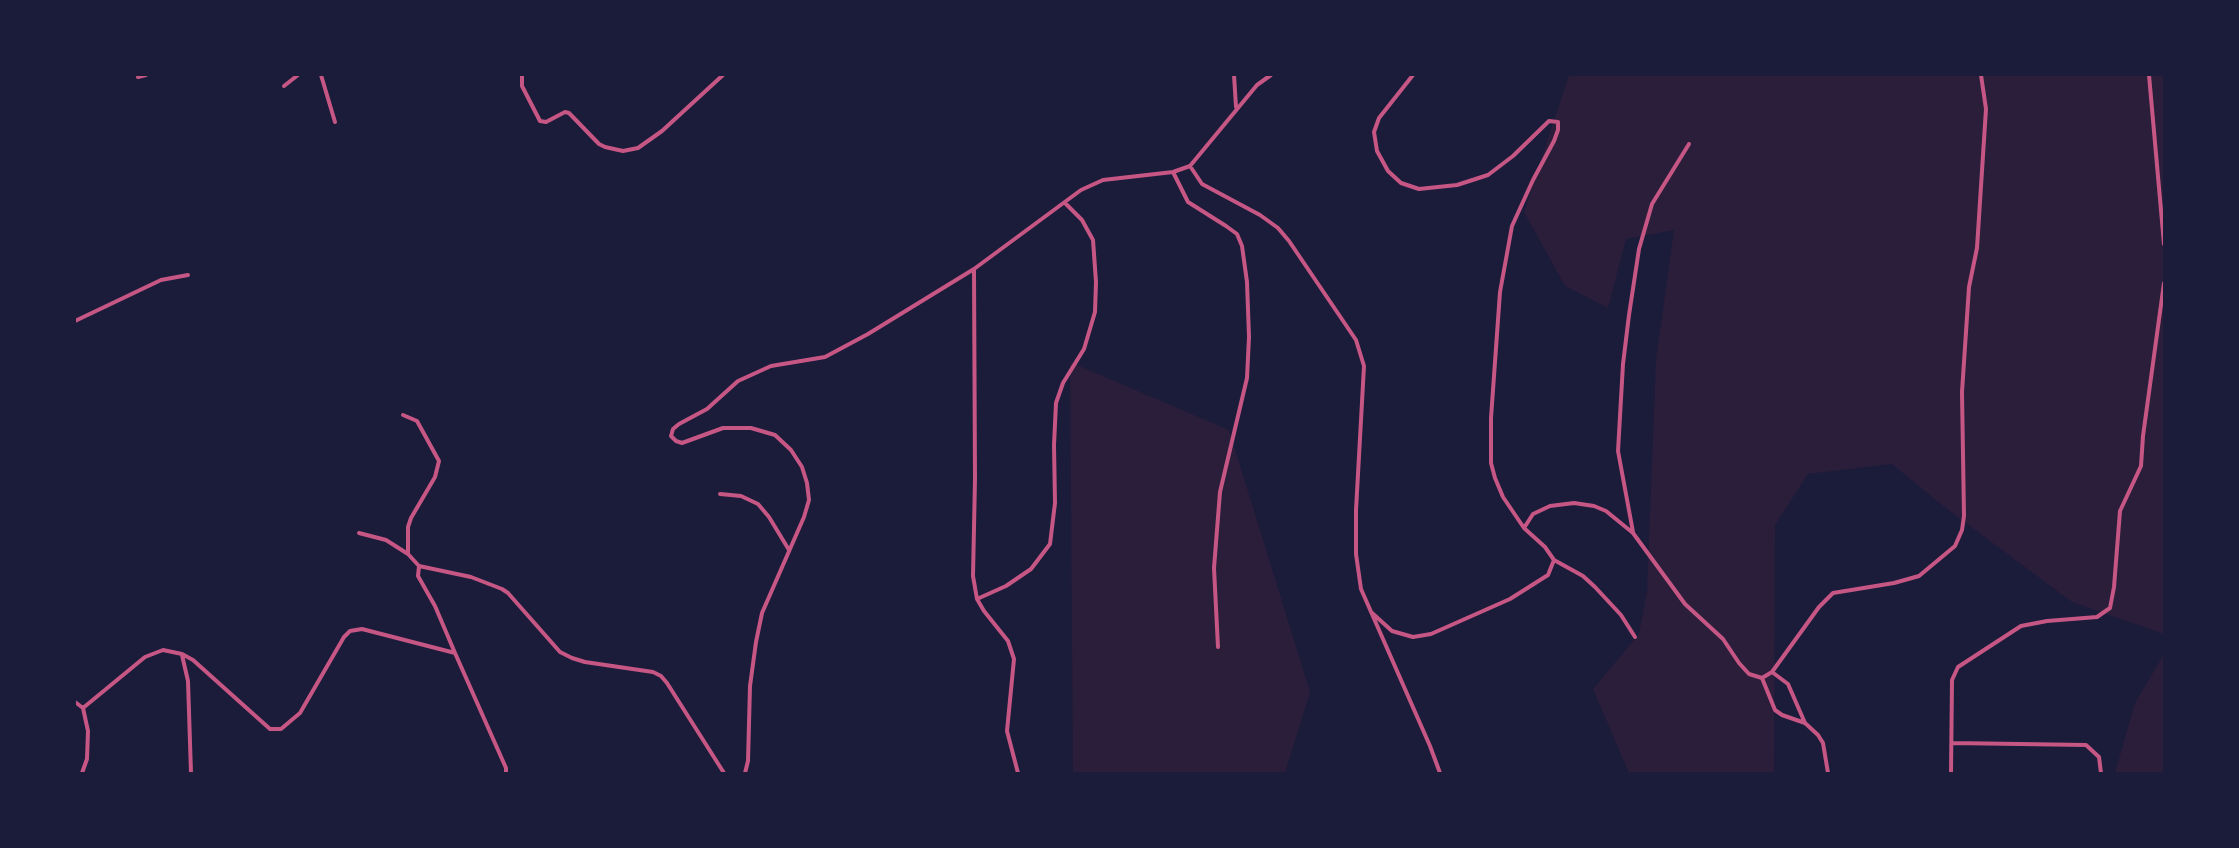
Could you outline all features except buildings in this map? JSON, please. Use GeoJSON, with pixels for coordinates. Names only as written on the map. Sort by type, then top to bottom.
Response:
{"type":"FeatureCollection","features":[{"type":"Feature","properties":{"kind":"street"},"geometry":{"type":"LineString","coordinates":[[138,76],[146,75]]}},
{"type":"Feature","properties":{"kind":"street"},"geometry":{"type":"LineString","coordinates":[[284,86],[298,75]]}},
{"type":"Feature","properties":{"kind":"street"},"geometry":{"type":"LineString","coordinates":[[321,75],[335,122]]}},
{"type":"Feature","properties":{"kind":"street"},"geometry":{"type":"LineString","coordinates":[[522,75],[522,86],[540,121],[546,122],[565,112],[569,113],[599,144],[623,151],[638,148],[662,131],[723,75]]}},
{"type":"Feature","properties":{"kind":"street"},"geometry":{"type":"LineString","coordinates":[[1234,75],[1236,108]]}},
{"type":"Feature","properties":{"kind":"street"},"geometry":{"type":"LineString","coordinates":[[745,773],[748,760],[750,686],[762,613],[790,551],[809,500],[807,483],[802,467],[775,435],[751,428],[723,428],[682,443],[671,436],[673,429],[707,409],[738,381],[771,366],[825,357],[868,334],[974,269],[1081,190],[1103,180],[1173,172],[1190,166],[1207,148],[1236,108],[1257,85],[1271,75]]}},
{"type":"Feature","properties":{"kind":"street"},"geometry":{"type":"LineString","coordinates":[[1413,75],[1379,118],[1374,132],[1377,151],[1388,171],[1401,183],[1419,189],[1457,185],[1488,175],[1513,156],[1549,122],[1558,122],[1554,141],[1512,226],[1500,292],[1491,418],[1491,463],[1503,497],[1524,528],[1545,547],[1554,560],[1583,576],[1595,587],[1621,615],[1635,637]]}},
{"type":"Feature","properties":{"kind":"street"},"geometry":{"type":"LineString","coordinates":[[1524,528],[1533,514],[1550,506],[1574,503],[1594,506],[1605,511],[1633,533],[1685,604],[1723,639],[1738,663],[1749,674],[1762,678],[1772,672],[1833,593],[1894,583],[1919,576],[1955,546],[1962,530],[1964,492],[1962,392],[1969,287],[1977,248],[1986,110],[1981,75]]}},
{"type":"Feature","properties":{"kind":"street"},"geometry":{"type":"LineString","coordinates":[[2149,75],[2164,244]]}},
{"type":"Feature","properties":{"kind":"street"},"geometry":{"type":"LineString","coordinates":[[1633,533],[1618,451],[1623,364],[1629,315],[1639,249],[1652,204],[1689,144]]}},
{"type":"Feature","properties":{"kind":"street"},"geometry":{"type":"LineString","coordinates":[[1190,166],[1202,184],[1260,215],[1278,228],[1356,340],[1364,366],[1358,462],[1356,555],[1361,589],[1440,773]]}},
{"type":"Feature","properties":{"kind":"street"},"geometry":{"type":"LineString","coordinates":[[1173,172],[1188,202],[1237,234],[1242,246],[1247,282],[1249,337],[1247,378],[1220,492],[1215,557],[1218,647]]}},
{"type":"Feature","properties":{"kind":"street"},"geometry":{"type":"LineString","coordinates":[[977,599],[1006,586],[1031,569],[1050,544],[1055,503],[1056,403],[1063,382],[1084,349],[1095,312],[1096,282],[1093,240],[1082,220],[1065,203]]}},
{"type":"Feature","properties":{"kind":"street"},"geometry":{"type":"LineString","coordinates":[[974,269],[973,576],[977,599],[1008,640],[1014,659],[1007,731],[1018,773]]}},
{"type":"Feature","properties":{"kind":"street"},"geometry":{"type":"LineString","coordinates":[[75,321],[161,280],[188,275]]}},
{"type":"Feature","properties":{"kind":"street"},"geometry":{"type":"LineString","coordinates":[[1951,773],[1952,680],[1958,667],[2021,626],[2097,617],[2110,608],[2114,587],[2120,511],[2141,466],[2164,283]]}},
{"type":"Feature","properties":{"kind":"street"},"geometry":{"type":"LineString","coordinates":[[403,415],[417,421],[439,461],[435,477],[411,518],[408,527],[408,554]]}},
{"type":"Feature","properties":{"kind":"street"},"geometry":{"type":"LineString","coordinates":[[720,494],[741,496],[758,504],[790,551]]}},
{"type":"Feature","properties":{"kind":"street"},"geometry":{"type":"LineString","coordinates":[[359,534],[386,540],[408,554],[419,567],[471,577],[502,589],[560,652],[572,658],[653,672],[661,676],[724,773]]}},
{"type":"Feature","properties":{"kind":"street"},"geometry":{"type":"LineString","coordinates":[[1371,612],[1392,631],[1413,637],[1431,634],[1510,598],[1539,581],[1548,575],[1554,560]]}},
{"type":"Feature","properties":{"kind":"street"},"geometry":{"type":"LineString","coordinates":[[419,567],[418,576],[435,606],[506,768],[506,773]]}},
{"type":"Feature","properties":{"kind":"street"},"geometry":{"type":"LineString","coordinates":[[83,708],[145,657],[163,650],[182,654],[193,660],[270,729],[275,730],[281,729],[300,713],[344,637],[351,631],[362,629],[455,653]]}},
{"type":"Feature","properties":{"kind":"street"},"geometry":{"type":"LineString","coordinates":[[182,654],[188,681],[192,773]]}},
{"type":"Feature","properties":{"kind":"street"},"geometry":{"type":"LineString","coordinates":[[1772,672],[1788,684],[1804,723]]}},
{"type":"Feature","properties":{"kind":"street"},"geometry":{"type":"LineString","coordinates":[[1762,678],[1774,710],[1782,716],[1804,723],[1818,735],[1823,743],[1828,773]]}},
{"type":"Feature","properties":{"kind":"street"},"geometry":{"type":"LineString","coordinates":[[75,702],[83,708],[88,731],[87,759],[82,773]]}},
{"type":"Feature","properties":{"kind":"street"},"geometry":{"type":"LineString","coordinates":[[1952,743],[2086,745],[2098,757],[2101,773]]}},
{"type":"Feature","properties":{"kind":"shaded area"},"geometry":{"type":"Polygon","coordinates":[[[1569,75],[2164,75],[2164,634],[2072,602],[1943,506],[1892,464],[1808,474],[1775,525],[1774,773],[1629,773],[1593,689],[1639,634],[1647,591],[1656,360],[1674,230],[1626,239],[1608,308],[1565,286],[1524,212],[1569,75]]]}},
{"type":"Feature","properties":{"kind":"shaded area"},"geometry":{"type":"Polygon","coordinates":[[[1070,362],[1229,430],[1310,692],[1285,773],[1073,773],[1070,362]]]}},
{"type":"Feature","properties":{"kind":"shaded area"},"geometry":{"type":"Polygon","coordinates":[[[2164,654],[2164,773],[2115,773],[2135,703],[2164,654]]]}}]}
